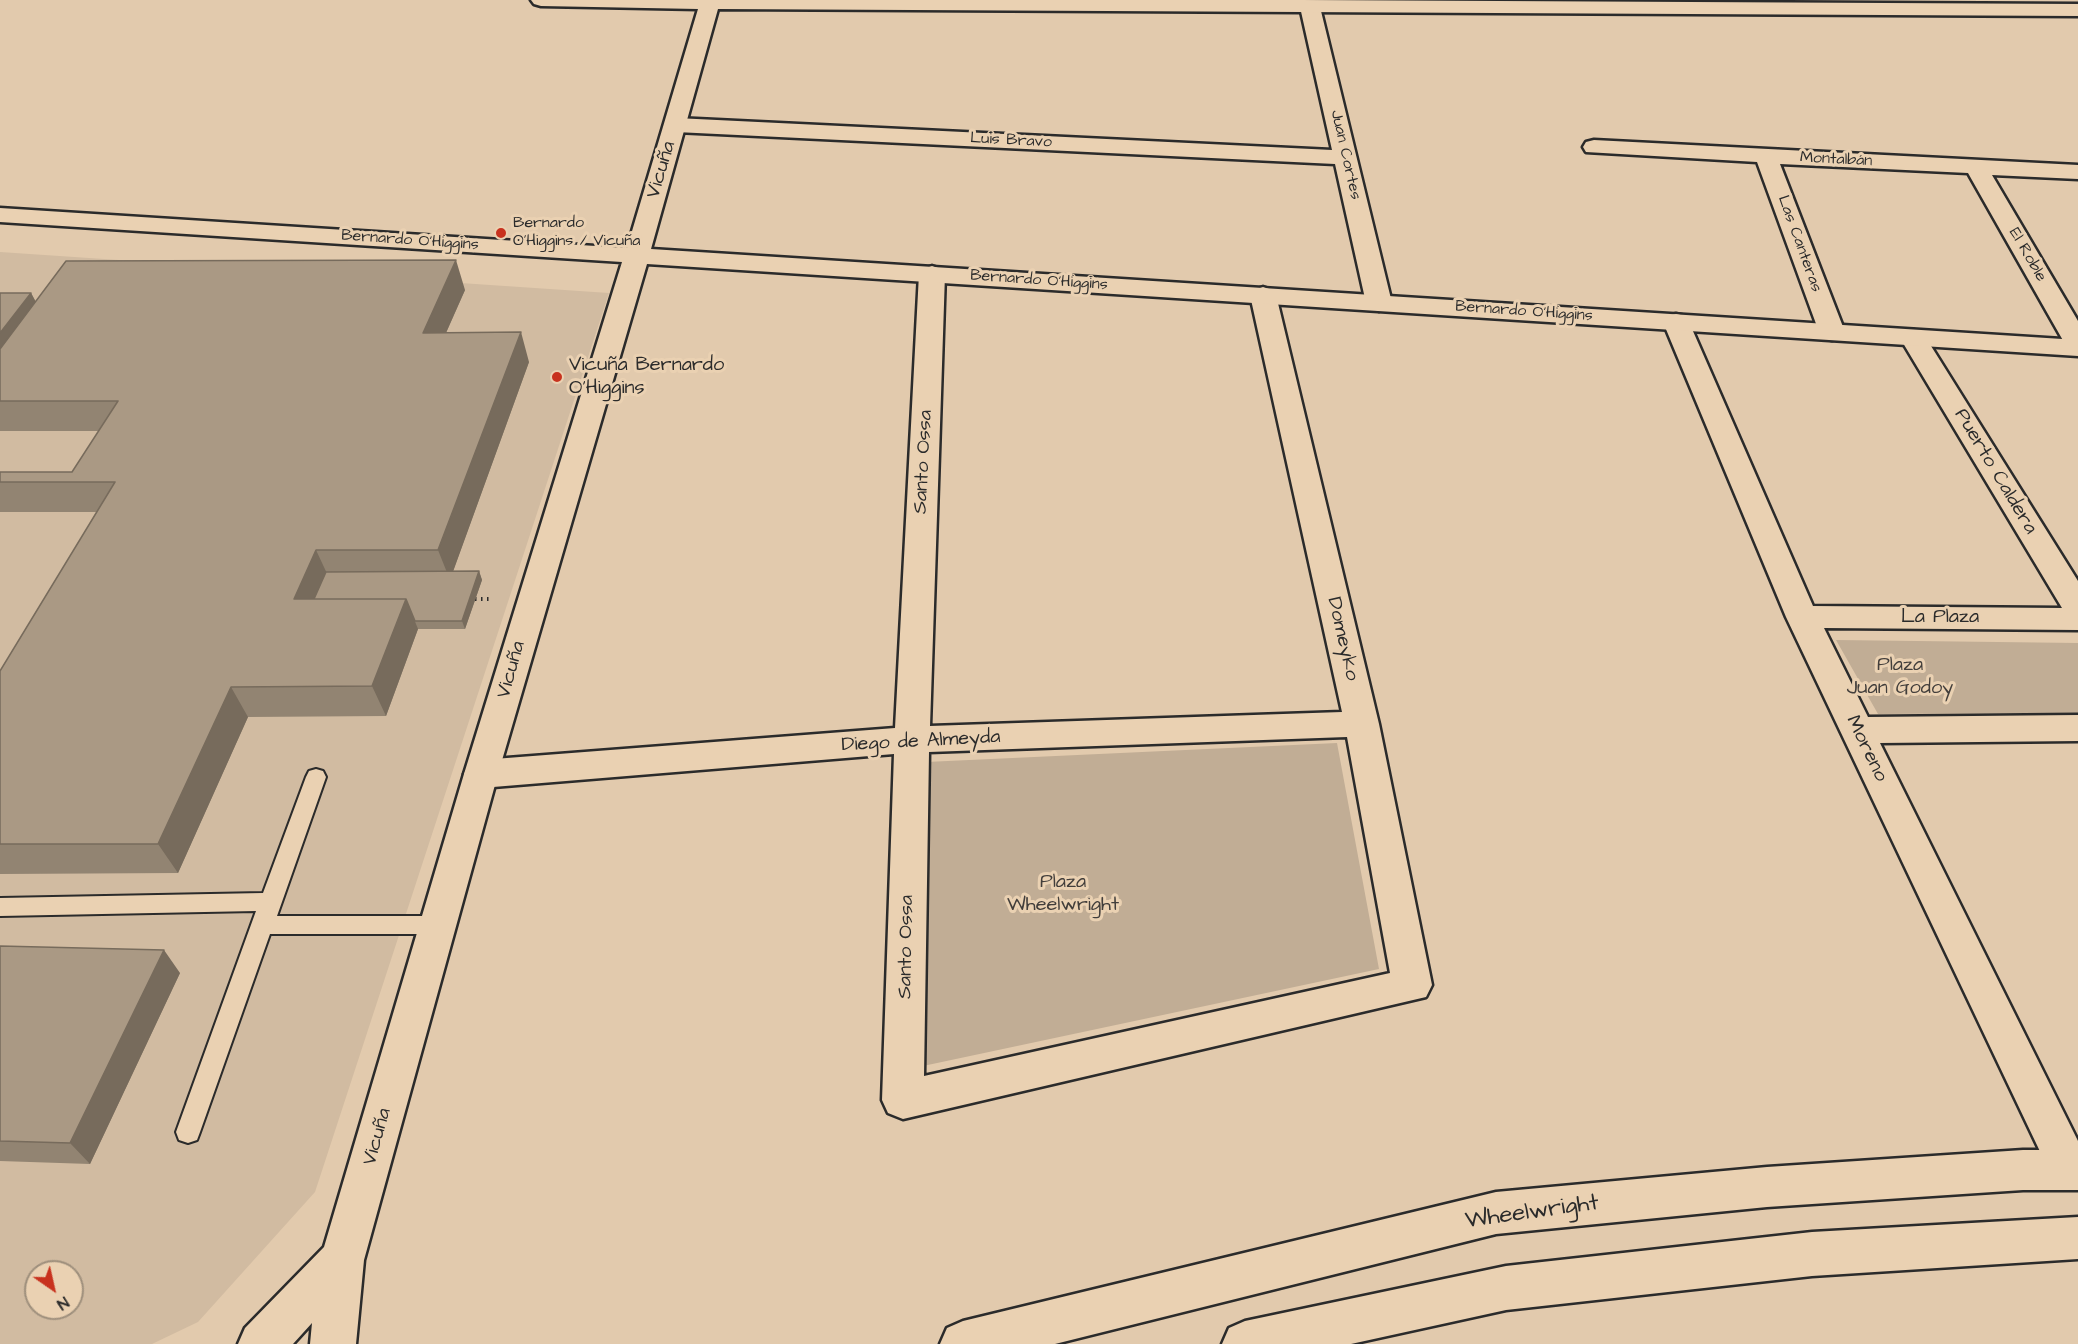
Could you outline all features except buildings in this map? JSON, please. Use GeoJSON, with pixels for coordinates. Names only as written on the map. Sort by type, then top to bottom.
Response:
{"type":"FeatureCollection","features":[{"type":"Feature","properties":{"kind":"street"},"geometry":{"type":"LineString","coordinates":[[541,0],[1275,4],[1310,7],[1667,5],[2078,10]]}},
{"type":"Feature","properties":{"kind":"street","name":"Vicuña"},"geometry":{"type":"LineString","coordinates":[[333,1344],[342,1260],[481,774],[676,125],[710,2]]}},
{"type":"Feature","properties":{"kind":"street","name":"Juan Cortes"},"geometry":{"type":"LineString","coordinates":[[1310,7],[1379,303]]}},
{"type":"Feature","properties":{"kind":"street","name":"Luis Bravo"},"geometry":{"type":"LineString","coordinates":[[676,125],[1346,158]]}},
{"type":"Feature","properties":{"kind":"street","name":"Montalbán"},"geometry":{"type":"LineString","coordinates":[[1594,147],[2078,172]]}},
{"type":"Feature","properties":{"kind":"street","name":"Las Canteras"},"geometry":{"type":"LineString","coordinates":[[1766,156],[1832,332]]}},
{"type":"Feature","properties":{"kind":"street","name":"El Roble"},"geometry":{"type":"LineString","coordinates":[[1976,167],[2078,346]]}},
{"type":"Feature","properties":{"kind":"street","name":"Bernardo O'Higgins"},"geometry":{"type":"LineString","coordinates":[[0,215],[1913,338],[2078,346]]}},
{"type":"Feature","properties":{"kind":"street","name":"Santo Ossa"},"geometry":{"type":"LineString","coordinates":[[932,274],[912,740],[903,1100],[1412,986]]}},
{"type":"Feature","properties":{"kind":"street","name":"Domeyko"},"geometry":{"type":"LineString","coordinates":[[1263,295],[1362,724],[1412,986]]}},
{"type":"Feature","properties":{"kind":"street","name":"Moreno"},"geometry":{"type":"LineString","coordinates":[[1676,322],[1802,616],[2074,1170]]}},
{"type":"Feature","properties":{"kind":"street","name":"Puerto Caldera"},"geometry":{"type":"LineString","coordinates":[[1913,338],[2078,607]]}},
{"type":"Feature","properties":{"kind":"street","name":"La Plaza"},"geometry":{"type":"LineString","coordinates":[[1802,616],[2078,619]]}},
{"type":"Feature","properties":{"kind":"street","name":"Diego de Almeyda"},"geometry":{"type":"LineString","coordinates":[[481,774],[912,740],[1362,724]]}},
{"type":"Feature","properties":{"kind":"street"},"geometry":{"type":"LineString","coordinates":[[1857,730],[2078,728]]}},
{"type":"Feature","properties":{"kind":"street","name":"Wheelwright"},"geometry":{"type":"LineString","coordinates":[[963,1344],[1496,1213],[1767,1187],[2023,1170],[2074,1170]]}},
{"type":"Feature","properties":{"kind":"street"},"geometry":{"type":"LineString","coordinates":[[1245,1344],[1506,1288],[1812,1254],[2078,1238]]}},
{"type":"Feature","properties":{"kind":"street"},"geometry":{"type":"LineString","coordinates":[[261,1344],[342,1260]]}},
{"type":"Feature","properties":{"kind":"lane"},"geometry":{"type":"LineString","coordinates":[[188,1132],[316,777]]}},
{"type":"Feature","properties":{"kind":"lane"},"geometry":{"type":"LineString","coordinates":[[0,907],[272,903]]}},
{"type":"Feature","properties":{"kind":"lane"},"geometry":{"type":"LineString","coordinates":[[264,925],[439,925]]}},
{"type":"Feature","properties":{"kind":"shaded area"},"geometry":{"type":"Polygon","coordinates":[[[0,252],[609,293],[315,1192],[198,1322],[152,1344],[0,1344],[0,252]]]}},
{"type":"Feature","properties":{"kind":"green space","name":"Plaza Juan Godoy"},"geometry":{"type":"Polygon","coordinates":[[[1836,640],[2078,643],[2078,713],[1878,714],[1836,640]]]}},
{"type":"Feature","properties":{"kind":"green space","name":"Plaza Wheelwright"},"geometry":{"type":"Polygon","coordinates":[[[1337,743],[1379,969],[923,1066],[926,762],[1337,743]]]}},
{"type":"Feature","properties":{"kind":"place","name":"Bernardo O'Higgins / Vicuña"},"geometry":{"type":"Point","coordinates":[501,233]}},
{"type":"Feature","properties":{"kind":"place","name":"Vicuña Bernardo O'Higgins"},"geometry":{"type":"Point","coordinates":[557,377]}}]}
